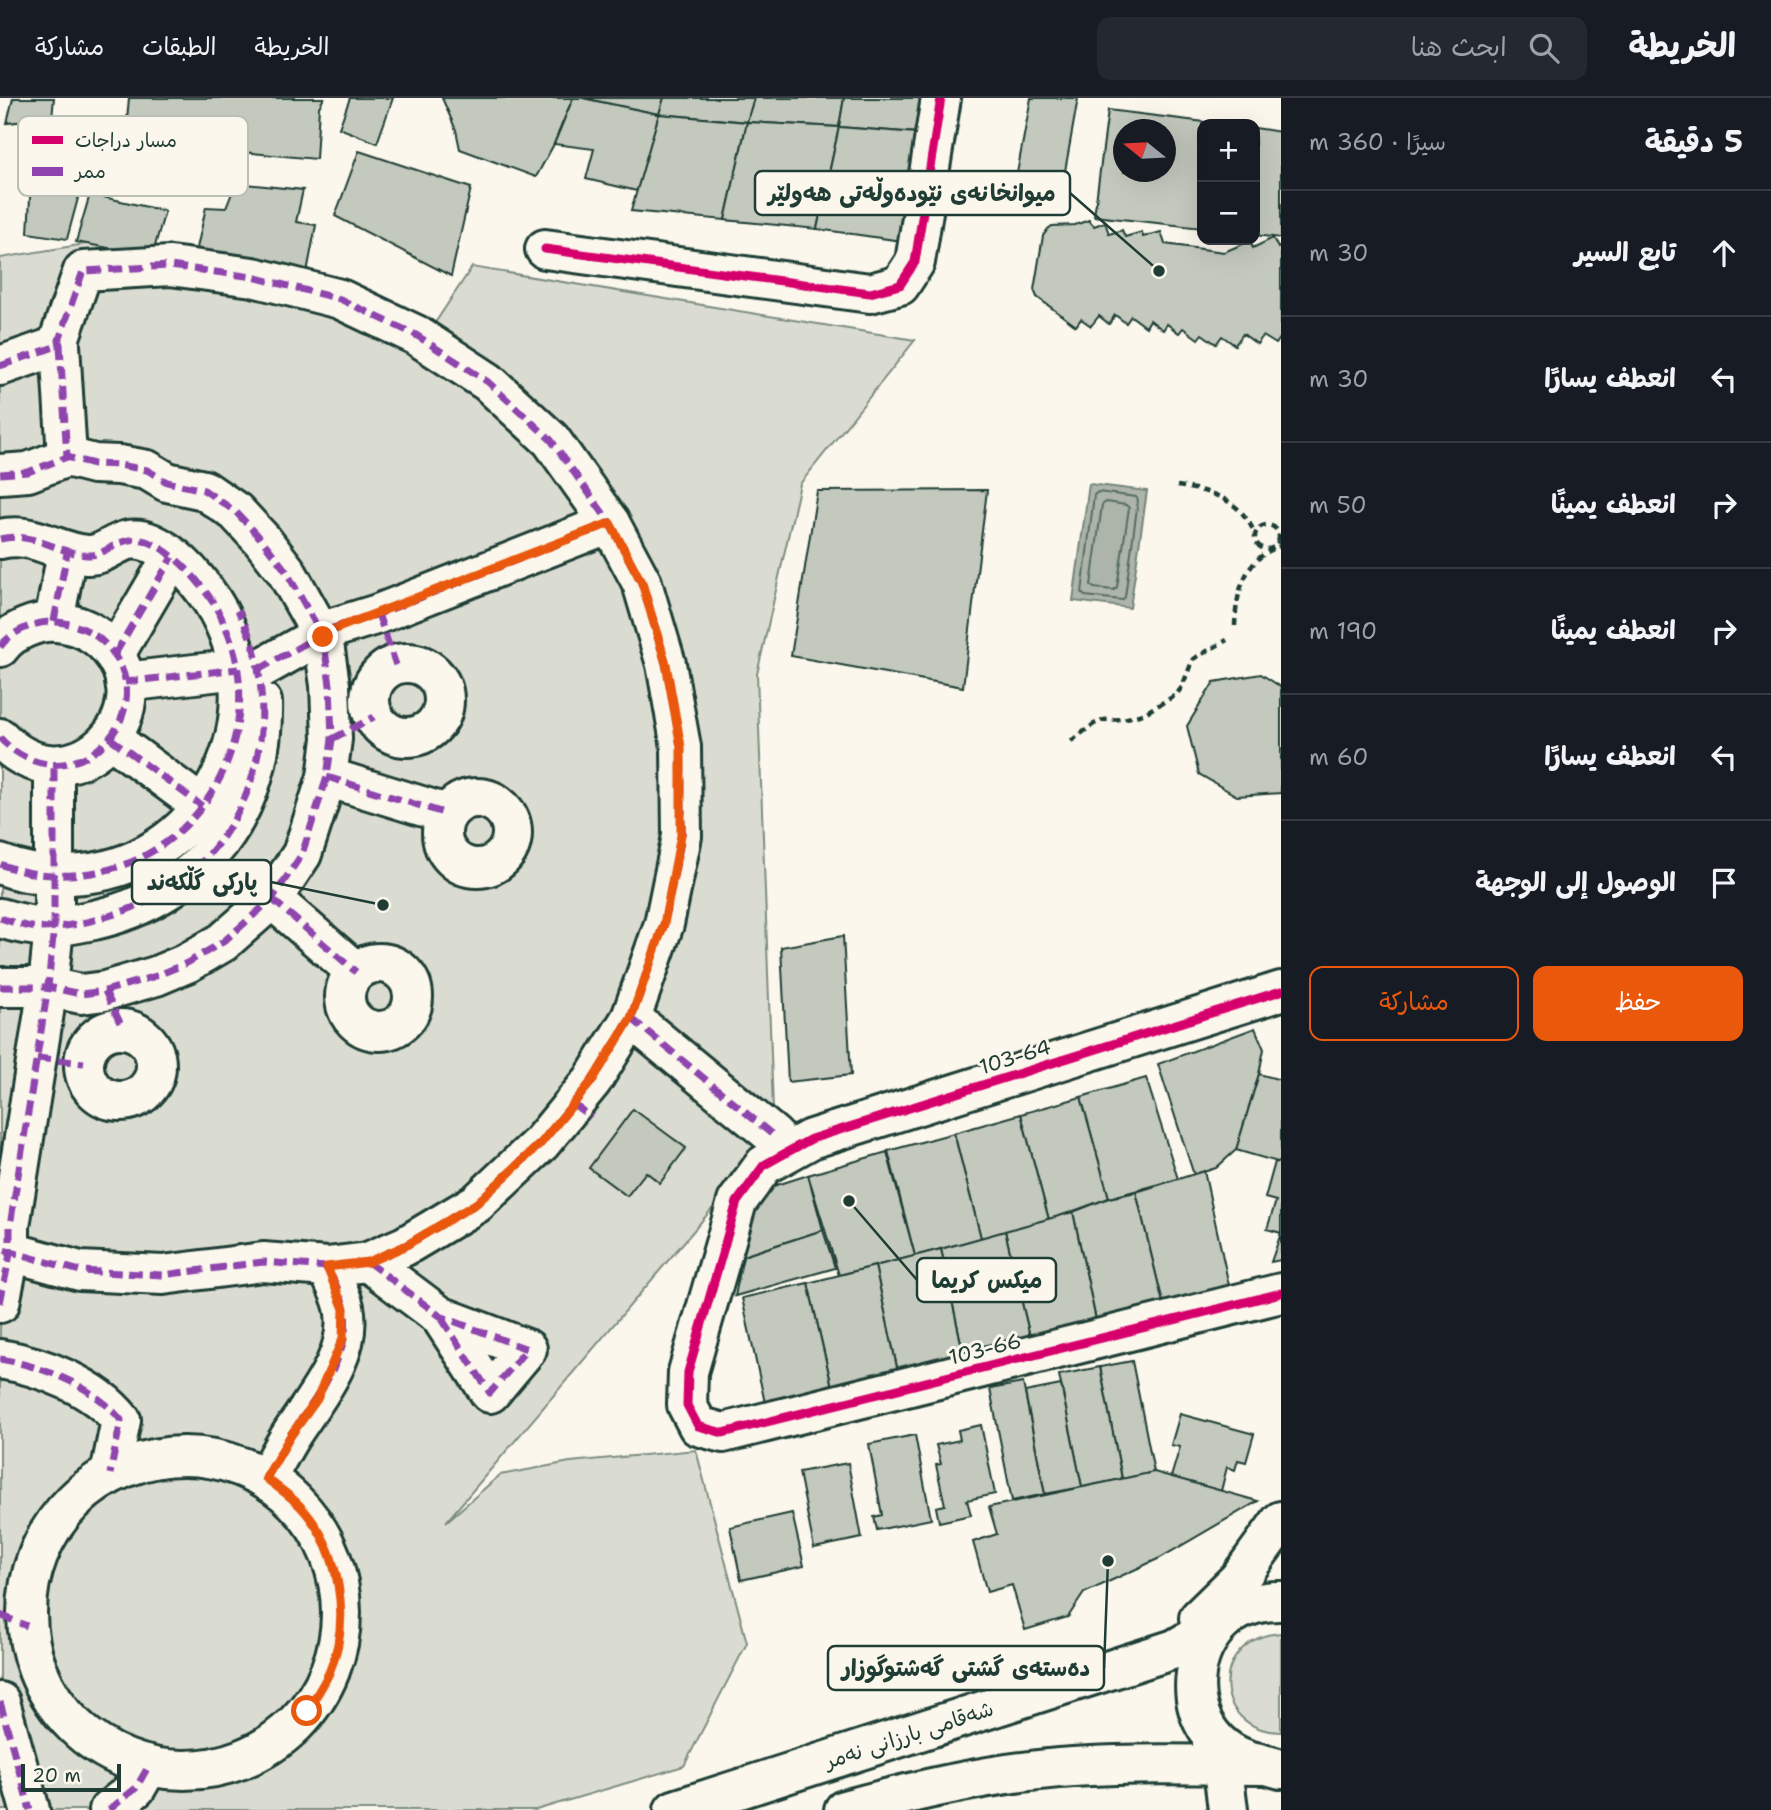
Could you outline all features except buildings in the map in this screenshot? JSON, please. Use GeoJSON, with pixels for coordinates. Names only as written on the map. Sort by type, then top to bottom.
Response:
{"type":"FeatureCollection","features":[{"type":"Feature","properties":{"kind":"street"},"geometry":{"type":"LineString","coordinates":[[545,249],[870,293],[900,285],[915,262],[941,98]]}},
{"type":"Feature","properties":{"kind":"street"},"geometry":{"type":"LineString","coordinates":[[5,1252],[80,1271],[163,1275],[263,1262],[327,1267],[368,1262],[405,1246],[477,1203],[541,1143],[582,1111],[592,1081],[631,1018],[664,924],[681,835],[681,747],[666,664],[642,583],[610,523],[551,440],[488,382],[416,335],[340,299],[253,277],[170,267],[83,271],[59,340],[67,457]]}},
{"type":"Feature","properties":{"kind":"street"},"geometry":{"type":"LineString","coordinates":[[0,366],[60,345]]}},
{"type":"Feature","properties":{"kind":"street"},"geometry":{"type":"LineString","coordinates":[[0,474],[28,472],[67,457],[94,464],[119,465],[147,470],[167,482],[204,491],[236,512],[286,571],[322,634],[330,685],[332,739],[327,777],[302,854],[272,899],[223,942],[187,963],[156,976],[105,990],[81,994],[48,987],[0,987]]}},
{"type":"Feature","properties":{"kind":"street"},"geometry":{"type":"LineString","coordinates":[[120,668],[246,664],[333,628],[378,614],[610,523]]}},
{"type":"Feature","properties":{"kind":"street"},"geometry":{"type":"LineString","coordinates":[[0,539],[33,538],[67,552],[91,556],[127,539],[151,543],[173,557],[205,590],[246,664],[262,732],[257,765],[229,832],[206,859],[175,886],[141,906],[107,917],[54,927],[40,928],[0,918]]}},
{"type":"Feature","properties":{"kind":"street"},"geometry":{"type":"LineString","coordinates":[[54,621],[67,552]]}},
{"type":"Feature","properties":{"kind":"street"},"geometry":{"type":"LineString","coordinates":[[120,668],[173,557]]}},
{"type":"Feature","properties":{"kind":"street"},"geometry":{"type":"LineString","coordinates":[[378,614],[396,665]]}},
{"type":"Feature","properties":{"kind":"street"},"geometry":{"type":"LineString","coordinates":[[0,738],[11,750],[31,761],[54,765],[75,762],[94,753],[110,738],[120,722],[125,702],[120,668],[98,636],[78,625],[54,621],[35,624],[1,640]]}},
{"type":"Feature","properties":{"kind":"street"},"geometry":{"type":"LineString","coordinates":[[0,864],[15,870],[56,876],[102,872],[144,857],[180,832],[202,806],[226,770],[236,737],[246,664]]}},
{"type":"Feature","properties":{"kind":"street"},"geometry":{"type":"LineString","coordinates":[[418,664],[438,679],[443,690],[444,702],[435,725],[414,737],[389,733],[374,718],[370,704],[375,680],[396,665],[418,664]]}},
{"type":"Feature","properties":{"kind":"street"},"geometry":{"type":"LineString","coordinates":[[332,739],[374,718]]}},
{"type":"Feature","properties":{"kind":"street"},"geometry":{"type":"LineString","coordinates":[[110,738],[202,806]]}},
{"type":"Feature","properties":{"kind":"street"},"geometry":{"type":"LineString","coordinates":[[0,1303],[5,1252],[48,987],[56,876],[54,765]]}},
{"type":"Feature","properties":{"kind":"street"},"geometry":{"type":"LineString","coordinates":[[327,777],[447,814]]}},
{"type":"Feature","properties":{"kind":"street"},"geometry":{"type":"LineString","coordinates":[[272,899],[356,972]]}},
{"type":"Feature","properties":{"kind":"street"},"geometry":{"type":"LineString","coordinates":[[105,990],[122,1029]]}},
{"type":"Feature","properties":{"kind":"street","name":"103-64"},"geometry":{"type":"LineString","coordinates":[[769,1151],[1281,991]]}},
{"type":"Feature","properties":{"kind":"street"},"geometry":{"type":"LineString","coordinates":[[631,1018],[769,1151]]}},
{"type":"Feature","properties":{"kind":"street"},"geometry":{"type":"LineString","coordinates":[[122,1029],[134,1031],[145,1038],[156,1059],[156,1071],[145,1092],[134,1099],[110,1100],[99,1095],[91,1086],[84,1063],[92,1042],[101,1034],[122,1029]]}},
{"type":"Feature","properties":{"kind":"street"},"geometry":{"type":"LineString","coordinates":[[37,1058],[84,1063]]}},
{"type":"Feature","properties":{"kind":"street","name":"103-66"},"geometry":{"type":"LineString","coordinates":[[769,1151],[737,1202],[688,1372],[687,1405],[698,1426],[723,1433],[1281,1293]]}},
{"type":"Feature","properties":{"kind":"street"},"geometry":{"type":"LineString","coordinates":[[368,1262],[440,1316]]}},
{"type":"Feature","properties":{"kind":"street"},"geometry":{"type":"LineString","coordinates":[[266,1478],[291,1435],[317,1399],[343,1338],[344,1309],[327,1267]]}},
{"type":"Feature","properties":{"kind":"street"},"geometry":{"type":"LineString","coordinates":[[0,1359],[48,1373],[83,1389],[113,1410],[121,1420],[110,1474]]}},
{"type":"Feature","properties":{"kind":"street"},"geometry":{"type":"LineString","coordinates":[[188,1455],[229,1462],[266,1478],[300,1506],[325,1543],[339,1585],[340,1630],[329,1673],[307,1711],[275,1742],[236,1762],[192,1771],[148,1767],[102,1748],[64,1716],[38,1674],[13,1620],[42,1545],[73,1501],[110,1474],[148,1460],[188,1455]]}},
{"type":"Feature","properties":{"kind":"street"},"geometry":{"type":"LineString","coordinates":[[1132,1663],[1205,1614],[1239,1579],[1281,1521]]}},
{"type":"Feature","properties":{"kind":"street","name":"شەقامی بارزانی نەمر"},"geometry":{"type":"LineString","coordinates":[[1277,1766],[1253,1762],[1228,1750],[1202,1718],[1195,1694],[1196,1668],[1204,1644],[1230,1616],[1281,1573]]}},
{"type":"Feature","properties":{"kind":"street","name":"شەقامی بارزانی نەمر"},"geometry":{"type":"LineString","coordinates":[[674,1810],[1175,1649],[1230,1616],[1266,1601],[1281,1601]]}},
{"type":"Feature","properties":{"kind":"street"},"geometry":{"type":"LineString","coordinates":[[0,1702],[30,1810]]}},
{"type":"Feature","properties":{"kind":"street"},"geometry":{"type":"LineString","coordinates":[[1202,1718],[1220,1765],[1228,1810]]}},
{"type":"Feature","properties":{"kind":"street","name":"شەقامی بارزانی نەمر"},"geometry":{"type":"LineString","coordinates":[[844,1810],[922,1788],[1056,1768],[1166,1763],[1277,1766]]}},
{"type":"Feature","properties":{"kind":"street"},"geometry":{"type":"LineString","coordinates":[[109,1810],[136,1788],[148,1767]]}},
{"type":"Feature","properties":{"kind":"path"},"geometry":{"type":"LineString","coordinates":[[1177,486],[1224,497],[1243,513],[1259,546],[1271,549]]}},
{"type":"Feature","properties":{"kind":"path"},"geometry":{"type":"LineString","coordinates":[[1255,534],[1259,527],[1266,524],[1280,531],[1280,539],[1271,549]]}},
{"type":"Feature","properties":{"kind":"path"},"geometry":{"type":"LineString","coordinates":[[1235,626],[1238,592],[1248,571],[1259,556],[1281,546]]}},
{"type":"Feature","properties":{"kind":"path"},"geometry":{"type":"LineString","coordinates":[[1071,741],[1094,724],[1143,714],[1176,695],[1193,659],[1227,640]]}},
{"type":"Feature","properties":{"kind":"shaded area"},"geometry":{"type":"Polygon","coordinates":[[[91,243],[152,256],[427,335],[472,267],[915,340],[800,484],[757,674],[774,1136],[446,1522],[500,1475],[570,1462],[696,1450],[747,1643],[684,1766],[536,1810],[0,1810],[0,258],[91,243]]]}},
{"type":"Feature","properties":{"kind":"shaded area"},"geometry":{"type":"Polygon","coordinates":[[[1281,1633],[1281,1732],[1258,1728],[1241,1717],[1231,1702],[1227,1684],[1231,1666],[1241,1650],[1257,1639],[1281,1633]]]}},
{"type":"Feature","properties":{"kind":"water"},"geometry":{"type":"Polygon","coordinates":[[[1089,484],[1147,491],[1130,608],[1073,601],[1089,484]]]}},
{"type":"Feature","properties":{"kind":"marked path"},"geometry":{"type":"LineString","coordinates":[[0,366],[60,345],[59,340],[83,271],[170,266],[253,277],[340,299],[416,335],[488,382],[551,440],[610,523],[642,583],[666,664],[681,747],[682,836],[664,924],[631,1018],[592,1081],[541,1143],[477,1203],[405,1246],[368,1262],[327,1267],[263,1262],[163,1275],[80,1271],[0,1249]]}},
{"type":"Feature","properties":{"kind":"marked path"},"geometry":{"type":"LineString","coordinates":[[60,345],[67,457]]}},
{"type":"Feature","properties":{"kind":"marked path"},"geometry":{"type":"LineString","coordinates":[[0,474],[28,472],[67,457],[94,464],[119,465],[147,470],[167,482],[204,490],[236,512],[286,571],[323,637],[330,685],[332,739],[327,777],[302,854],[272,899],[223,942],[187,963],[156,976],[105,991],[81,994],[48,987],[0,987]]}},
{"type":"Feature","properties":{"kind":"marked path"},"geometry":{"type":"LineString","coordinates":[[258,670],[333,628],[378,614],[610,523]]}},
{"type":"Feature","properties":{"kind":"marked path"},"geometry":{"type":"LineString","coordinates":[[0,539],[12,537],[34,540],[87,555],[95,555],[131,540],[151,543],[160,548],[186,568],[212,601],[232,643],[240,688],[236,732],[222,774],[199,811],[167,841],[128,863],[83,874],[41,874],[0,864]]}},
{"type":"Feature","properties":{"kind":"marked path"},"geometry":{"type":"LineString","coordinates":[[54,621],[67,553]]}},
{"type":"Feature","properties":{"kind":"marked path"},"geometry":{"type":"LineString","coordinates":[[115,654],[172,557]]}},
{"type":"Feature","properties":{"kind":"marked path"},"geometry":{"type":"LineString","coordinates":[[0,918],[31,927],[50,928],[79,924],[115,914],[156,897],[190,873],[218,843],[240,809],[254,771],[261,731],[261,688],[253,645],[238,610]]}},
{"type":"Feature","properties":{"kind":"marked path"},"geometry":{"type":"LineString","coordinates":[[378,614],[396,665]]}},
{"type":"Feature","properties":{"kind":"marked path"},"geometry":{"type":"LineString","coordinates":[[0,647],[11,636],[42,623],[64,623],[85,629],[108,647],[123,673],[126,700],[118,725],[102,745],[80,759],[54,764],[27,758],[0,738]]}},
{"type":"Feature","properties":{"kind":"marked path"},"geometry":{"type":"LineString","coordinates":[[125,682],[238,669]]}},
{"type":"Feature","properties":{"kind":"marked path"},"geometry":{"type":"LineString","coordinates":[[332,739],[374,717]]}},
{"type":"Feature","properties":{"kind":"marked path"},"geometry":{"type":"LineString","coordinates":[[110,738],[202,806]]}},
{"type":"Feature","properties":{"kind":"marked path"},"geometry":{"type":"LineString","coordinates":[[0,1303],[10,1254],[10,1226],[48,987],[54,927],[54,765]]}},
{"type":"Feature","properties":{"kind":"marked path"},"geometry":{"type":"LineString","coordinates":[[327,777],[447,814]]}},
{"type":"Feature","properties":{"kind":"marked path"},"geometry":{"type":"LineString","coordinates":[[272,899],[356,972]]}},
{"type":"Feature","properties":{"kind":"marked path"},"geometry":{"type":"LineString","coordinates":[[105,991],[123,1029]]}},
{"type":"Feature","properties":{"kind":"marked path"},"geometry":{"type":"LineString","coordinates":[[631,1018],[774,1136]]}},
{"type":"Feature","properties":{"kind":"marked path"},"geometry":{"type":"LineString","coordinates":[[37,1058],[84,1063]]}},
{"type":"Feature","properties":{"kind":"marked path"},"geometry":{"type":"LineString","coordinates":[[573,1104],[591,1117]]}},
{"type":"Feature","properties":{"kind":"marked path"},"geometry":{"type":"LineString","coordinates":[[368,1262],[440,1316],[527,1349],[490,1393],[440,1316]]}},
{"type":"Feature","properties":{"kind":"marked path"},"geometry":{"type":"LineString","coordinates":[[266,1478],[321,1391],[338,1359],[343,1342],[346,1325],[344,1307],[327,1267]]}},
{"type":"Feature","properties":{"kind":"marked path"},"geometry":{"type":"LineString","coordinates":[[0,1359],[66,1379],[110,1408],[121,1420],[110,1474]]}},
{"type":"Feature","properties":{"kind":"marked path"},"geometry":{"type":"LineString","coordinates":[[0,1615],[27,1626]]}},
{"type":"Feature","properties":{"kind":"marked path"},"geometry":{"type":"LineString","coordinates":[[0,1702],[30,1810]]}},
{"type":"Feature","properties":{"kind":"marked path"},"geometry":{"type":"LineString","coordinates":[[109,1810],[136,1788],[148,1767]]}},
{"type":"Feature","properties":{"kind":"cycle path"},"geometry":{"type":"LineString","coordinates":[[545,249],[870,293],[900,285],[915,262],[941,98]]}},
{"type":"Feature","properties":{"kind":"cycle path"},"geometry":{"type":"LineString","coordinates":[[1281,991],[811,1139],[764,1165],[737,1202],[688,1372],[687,1405],[698,1426],[723,1433],[1281,1293]]}},
{"type":"Feature","properties":{"kind":"place","name":"میوانخانەی نێودەوڵەتی هەولێر"},"geometry":{"type":"Point","coordinates":[1159,271]}},
{"type":"Feature","properties":{"kind":"place","name":"پارکی گڵکەند"},"geometry":{"type":"Point","coordinates":[383,905]}},
{"type":"Feature","properties":{"kind":"place","name":"ميكس كريما"},"geometry":{"type":"Point","coordinates":[849,1201]}},
{"type":"Feature","properties":{"kind":"place","name":"ده‌سته‌ی گشتی گه‌شتوگوزار"},"geometry":{"type":"Point","coordinates":[1108,1561]}},
{"type":"Feature","properties":{"kind":"route"},"geometry":{"type":"LineString","coordinates":[[307,1711],[329,1673],[340,1630],[339,1585],[325,1543],[300,1506],[266,1478],[291,1435],[317,1399],[343,1338],[344,1309],[327,1267],[368,1262],[405,1246],[477,1203],[541,1143],[592,1081],[631,1018],[664,924],[681,835],[681,747],[666,664],[642,583],[610,523],[378,614],[333,628],[322,634],[323,637]]}}]}
